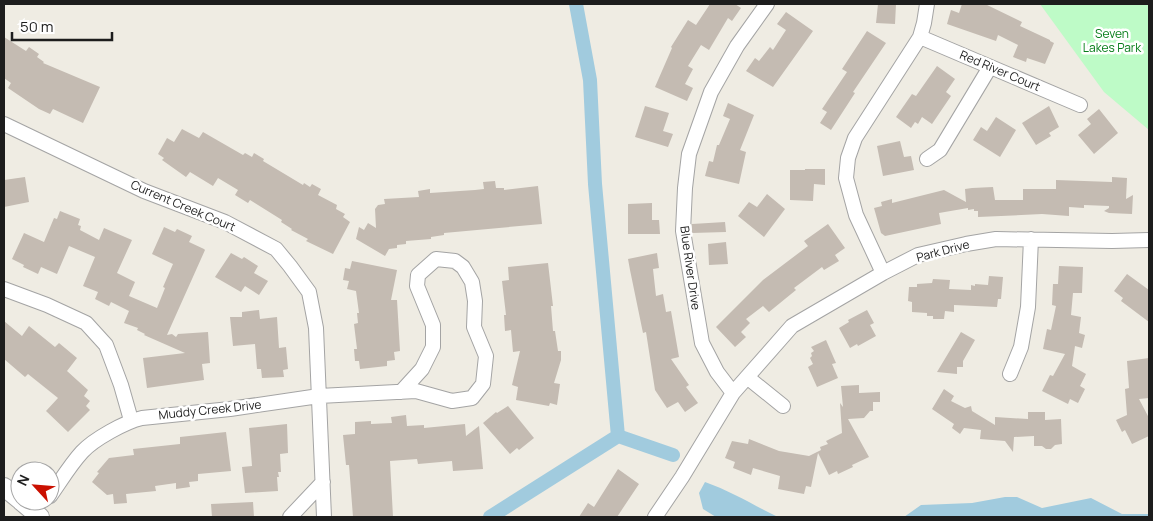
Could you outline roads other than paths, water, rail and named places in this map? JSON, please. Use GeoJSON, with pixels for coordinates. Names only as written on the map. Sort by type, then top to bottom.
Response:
{"type":"FeatureCollection","features":[{"type":"Feature","properties":{"kind":"street","name":"Blue River Drive"},"geometry":{"type":"LineString","coordinates":[[733,393],[717,372],[702,343],[683,232],[685,188],[689,154],[711,92],[737,46],[767,4]]}},
{"type":"Feature","properties":{"kind":"street"},"geometry":{"type":"LineString","coordinates":[[883,273],[856,215],[846,178],[848,158],[855,138],[920,37],[927,4]]}},
{"type":"Feature","properties":{"kind":"street","name":"Red River Court"},"geometry":{"type":"LineString","coordinates":[[920,37],[1080,105]]}},
{"type":"Feature","properties":{"kind":"street"},"geometry":{"type":"LineString","coordinates":[[927,160],[940,150],[990,66]]}},
{"type":"Feature","properties":{"kind":"street","name":"Current Creek Court"},"geometry":{"type":"LineString","coordinates":[[4,124],[144,191],[225,222],[276,249],[308,292],[316,328],[324,517]]}},
{"type":"Feature","properties":{"kind":"street","name":"Park Drive"},"geometry":{"type":"LineString","coordinates":[[655,517],[682,477],[733,393],[792,326],[883,273],[918,255],[996,239],[1149,240]]}},
{"type":"Feature","properties":{"kind":"street"},"geometry":{"type":"LineString","coordinates":[[1010,374],[1021,348],[1028,307],[1031,239]]}},
{"type":"Feature","properties":{"kind":"street","name":"Muddy Creek Drive"},"geometry":{"type":"LineString","coordinates":[[60,482],[82,451],[131,420],[230,409],[318,396],[402,392],[416,391],[452,401],[472,398],[483,384],[486,356],[474,328],[475,301],[472,282],[463,266],[455,261],[436,259],[418,276],[417,286],[434,325],[432,347],[422,369],[402,392]]}},
{"type":"Feature","properties":{"kind":"street"},"geometry":{"type":"LineString","coordinates":[[4,289],[47,305],[86,323],[106,345],[121,385],[131,420]]}},
{"type":"Feature","properties":{"kind":"street"},"geometry":{"type":"LineString","coordinates":[[747,377],[783,406]]}},
{"type":"Feature","properties":{"kind":"street"},"geometry":{"type":"LineString","coordinates":[[290,517],[323,482]]}},
{"type":"Feature","properties":{"kind":"water"},"geometry":{"type":"Polygon","coordinates":[[[705,482],[778,517],[716,517],[703,509],[699,493],[705,482]]]}},
{"type":"Feature","properties":{"kind":"water"},"geometry":{"type":"Polygon","coordinates":[[[1005,497],[1017,497],[1042,508],[1091,498],[1122,514],[1148,514],[1149,517],[904,517],[921,505],[972,503],[1005,497]]]}},
{"type":"Feature","properties":{"kind":"waterway"},"geometry":{"type":"LineString","coordinates":[[576,4],[590,80],[595,184],[618,436]]}},
{"type":"Feature","properties":{"kind":"waterway"},"geometry":{"type":"LineString","coordinates":[[618,436],[673,455]]}},
{"type":"Feature","properties":{"kind":"waterway"},"geometry":{"type":"LineString","coordinates":[[490,517],[618,436]]}},
{"type":"Feature","properties":{"kind":"park label","name":"Seven Lakes Park"},"geometry":{"type":"Point","coordinates":[1112,41]}}]}
